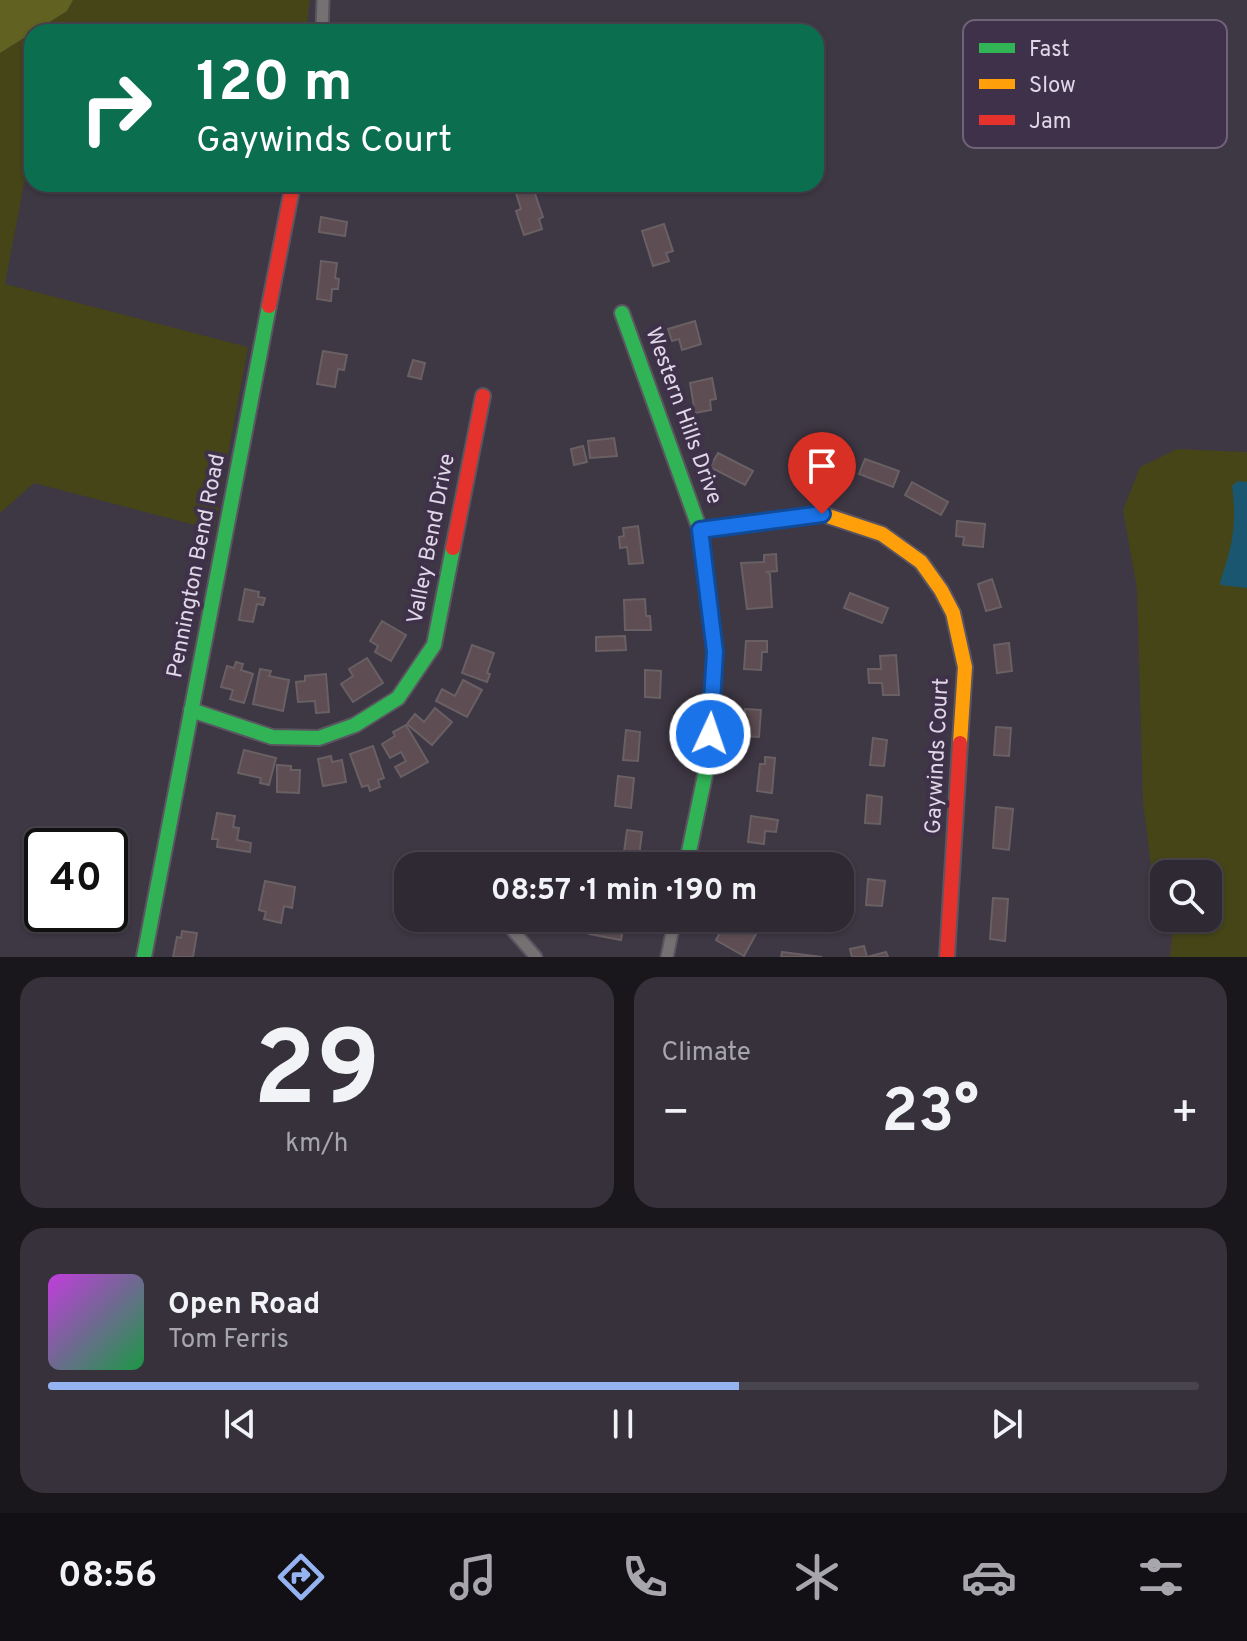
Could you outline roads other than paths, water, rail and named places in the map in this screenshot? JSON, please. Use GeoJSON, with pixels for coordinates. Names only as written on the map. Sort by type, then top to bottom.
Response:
{"type":"FeatureCollection","features":[{"type":"Feature","properties":{"kind":"street"},"geometry":{"type":"LineString","coordinates":[[322,24],[323,0]]}},
{"type":"Feature","properties":{"kind":"street","name":"Pennington Bend Road"},"geometry":{"type":"LineString","coordinates":[[144,957],[291,192]]}},
{"type":"Feature","properties":{"kind":"street","name":"Western Hills Drive"},"geometry":{"type":"LineString","coordinates":[[622,313],[700,530],[715,652],[708,761],[689,852]]}},
{"type":"Feature","properties":{"kind":"street","name":"Valley Bend Drive"},"geometry":{"type":"LineString","coordinates":[[191,710],[272,737],[319,738],[355,725],[398,698],[434,645],[483,396]]}},
{"type":"Feature","properties":{"kind":"street","name":"Gaywinds Court"},"geometry":{"type":"LineString","coordinates":[[700,530],[822,514],[882,534],[921,562],[941,590],[953,613],[965,667],[947,957]]}},
{"type":"Feature","properties":{"kind":"street"},"geometry":{"type":"LineString","coordinates":[[514,932],[536,957]]}},
{"type":"Feature","properties":{"kind":"street"},"geometry":{"type":"LineString","coordinates":[[667,957],[672,932]]}},
{"type":"Feature","properties":{"kind":"water"},"geometry":{"type":"Polygon","coordinates":[[[1238,481],[1247,482],[1247,588],[1221,585],[1220,582],[1233,535],[1232,486],[1238,481]]]}}]}
